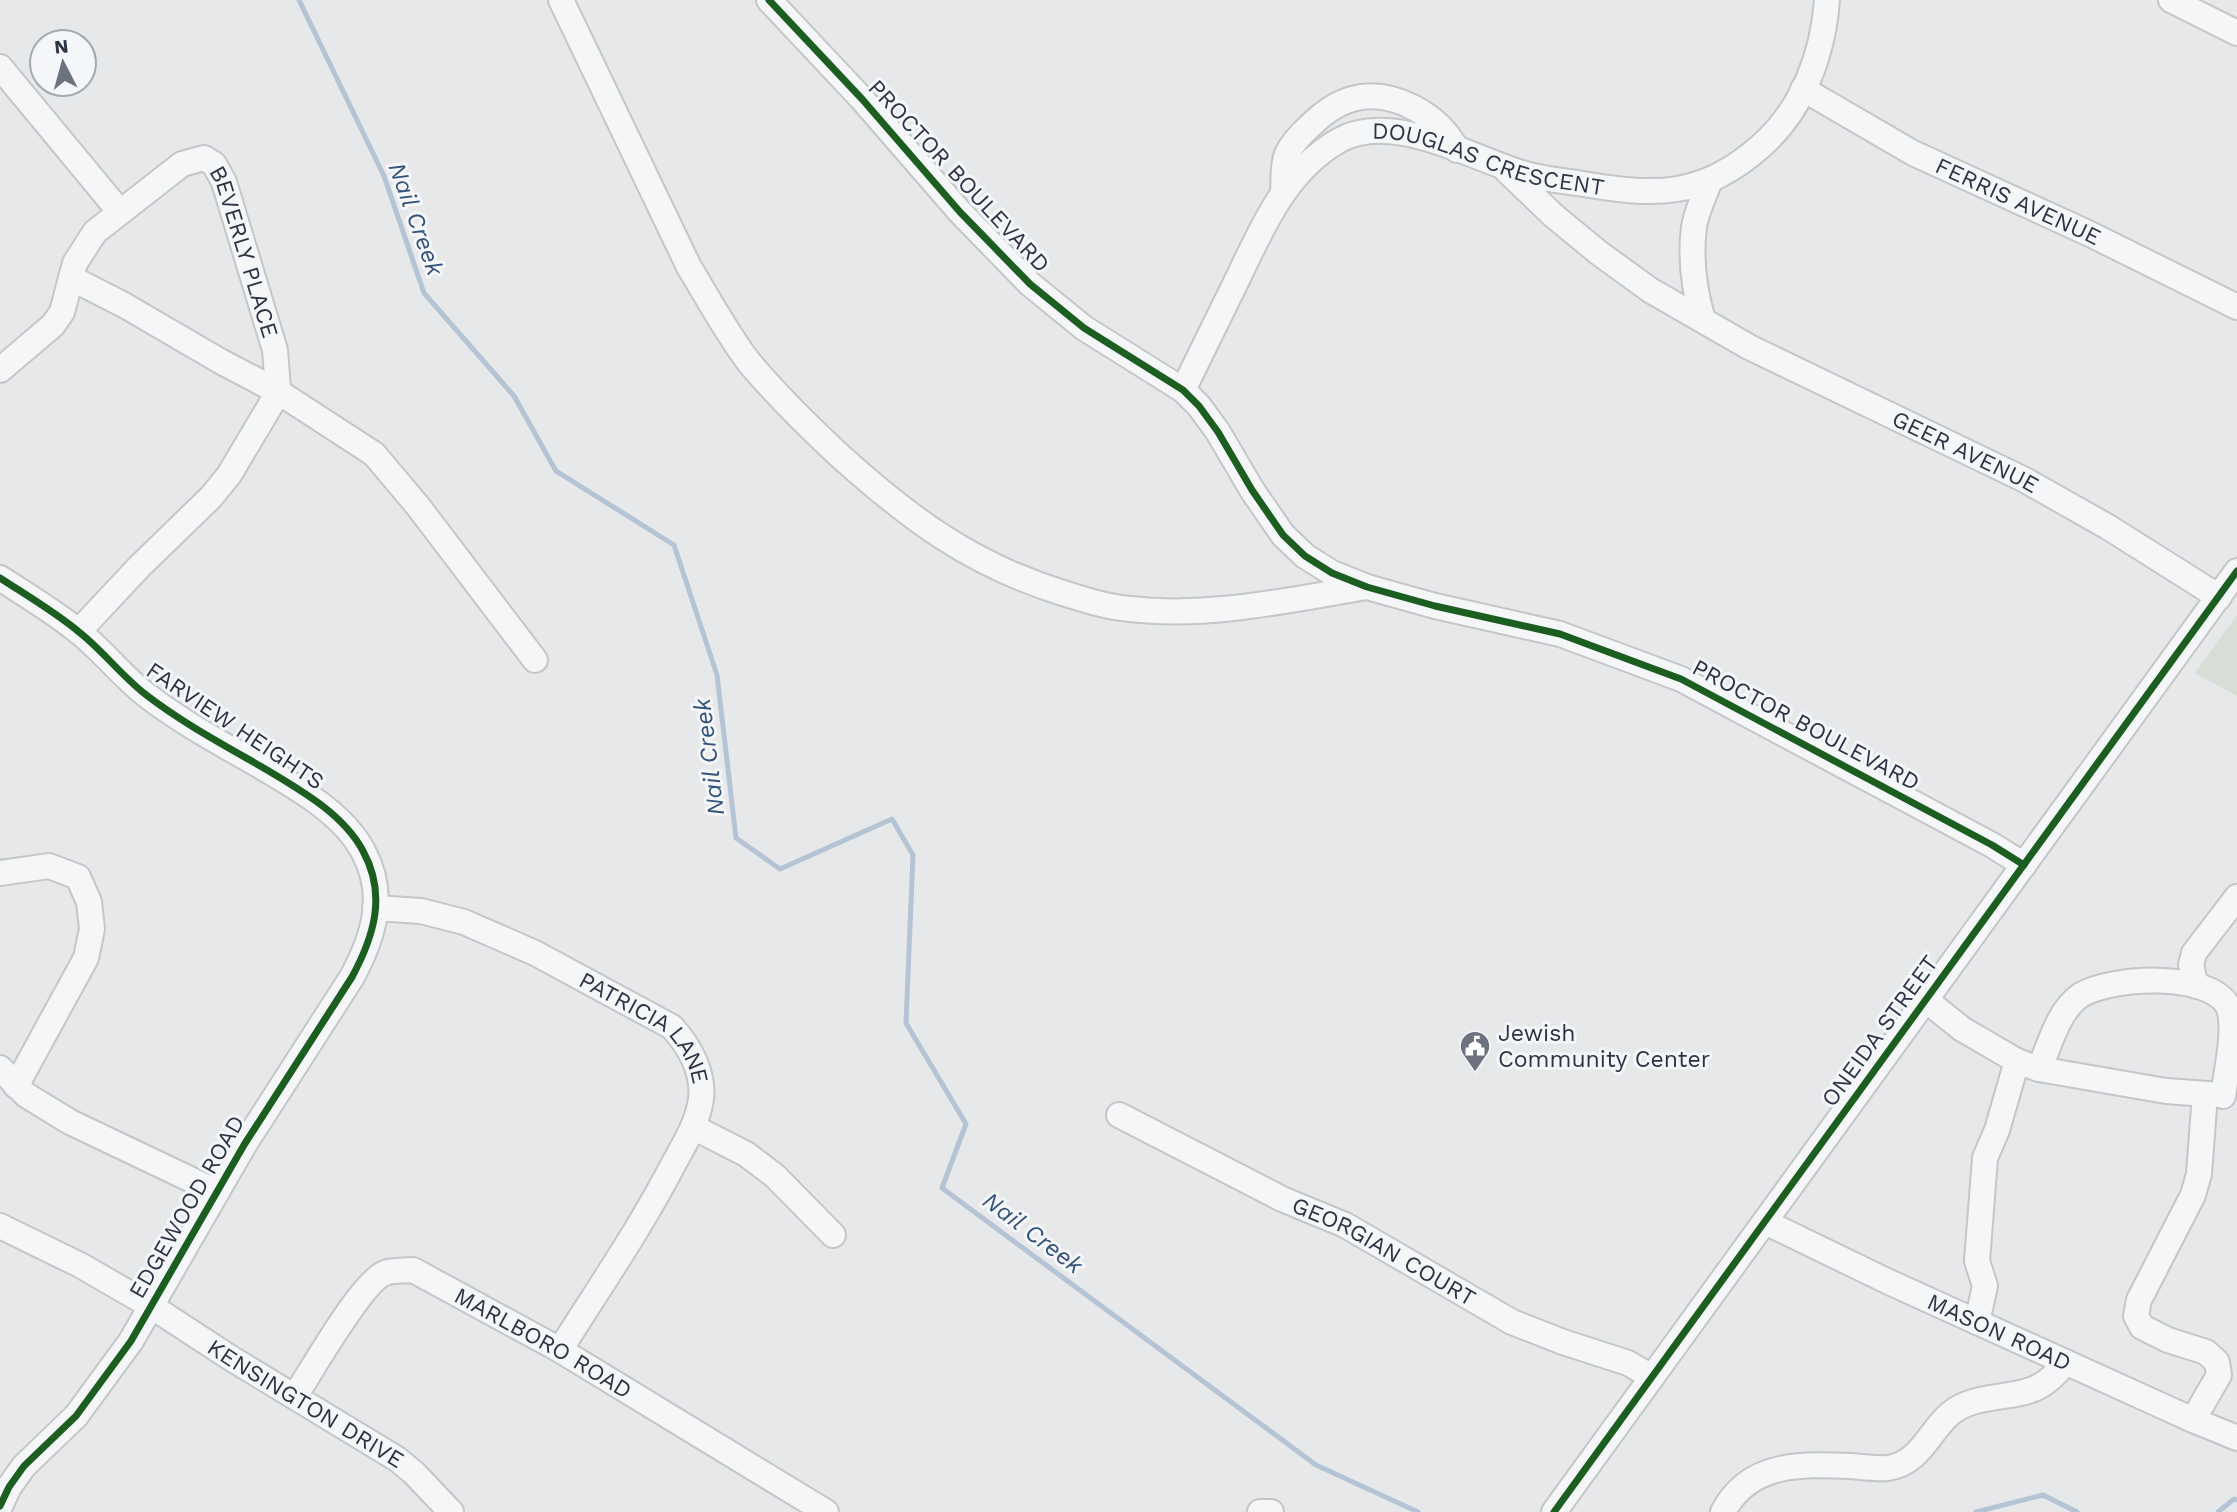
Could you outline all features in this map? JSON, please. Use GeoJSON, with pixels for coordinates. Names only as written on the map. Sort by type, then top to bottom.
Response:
{"type":"FeatureCollection","features":[{"type":"Feature","properties":{"kind":"street","name":"PROCTOR BOULEVARD"},"geometry":{"type":"LineString","coordinates":[[561,0],[689,267],[714,309],[748,359],[796,415],[887,499],[948,542],[990,566],[1089,601],[1130,609],[1191,611],[1266,604],[1367,587]]}},
{"type":"Feature","properties":{"kind":"street","name":"PROCTOR BOULEVARD"},"geometry":{"type":"LineString","coordinates":[[769,0],[862,99],[960,212],[1030,284],[1084,328],[1183,390],[1218,432],[1252,490],[1283,535],[1305,556],[1332,573],[1367,587],[1435,606],[1560,634],[1681,679],[1992,845],[2024,865]]}},
{"type":"Feature","properties":{"kind":"street","name":"DOUGLAS CRESCENT"},"geometry":{"type":"LineString","coordinates":[[1183,390],[1273,206],[1296,175],[1336,142],[1355,133],[1384,130],[1411,134],[1527,175],[1617,189],[1666,191],[1690,188],[1747,159],[1767,141],[1790,112],[1818,56],[1827,0]]}},
{"type":"Feature","properties":{"kind":"street"},"geometry":{"type":"LineString","coordinates":[[2171,0],[2237,33]]}},
{"type":"Feature","properties":{"kind":"street"},"geometry":{"type":"LineString","coordinates":[[0,67],[120,212],[95,232],[75,263],[62,312],[53,325],[0,370]]}},
{"type":"Feature","properties":{"kind":"street","name":"FERRIS AVENUE"},"geometry":{"type":"LineString","coordinates":[[1803,89],[1913,153],[2090,234],[2237,307]]}},
{"type":"Feature","properties":{"kind":"street"},"geometry":{"type":"LineString","coordinates":[[1283,192],[1284,165],[1294,143],[1322,114],[1353,99],[1374,96],[1413,108],[1438,123],[1450,136],[1457,150]]}},
{"type":"Feature","properties":{"kind":"street","name":"BEVERLY PLACE"},"geometry":{"type":"LineString","coordinates":[[120,212],[182,164],[204,158],[214,164],[224,182],[275,350],[277,391]]}},
{"type":"Feature","properties":{"kind":"street","name":"GEER AVENUE"},"geometry":{"type":"LineString","coordinates":[[1502,166],[1554,216],[1650,290],[1749,346],[2025,480],[2108,527],[2218,597]]}},
{"type":"Feature","properties":{"kind":"street"},"geometry":{"type":"LineString","coordinates":[[1703,320],[1692,268],[1694,225],[1710,180]]}},
{"type":"Feature","properties":{"kind":"street","name":"BEVERLY PLACE"},"geometry":{"type":"LineString","coordinates":[[71,278],[277,391],[374,454],[417,505],[535,660]]}},
{"type":"Feature","properties":{"kind":"street"},"geometry":{"type":"LineString","coordinates":[[79,631],[139,567],[211,497],[229,475],[277,391]]}},
{"type":"Feature","properties":{"kind":"street","name":"ONEIDA STREET"},"geometry":{"type":"LineString","coordinates":[[1554,1512],[2237,571]]}},
{"type":"Feature","properties":{"kind":"street","name":"FARVIEW HEIGHTS"},"geometry":{"type":"LineString","coordinates":[[0,578],[79,631],[144,693],[195,728],[311,797],[351,834],[363,850],[371,870],[376,897],[375,908]]}},
{"type":"Feature","properties":{"kind":"street"},"geometry":{"type":"LineString","coordinates":[[0,873],[49,866],[78,877],[89,902],[92,929],[86,958],[8,1077],[26,1096],[70,1122],[217,1192]]}},
{"type":"Feature","properties":{"kind":"street"},"geometry":{"type":"LineString","coordinates":[[2196,986],[2191,965],[2194,953],[2237,897]]}},
{"type":"Feature","properties":{"kind":"street","name":"PATRICIA LANE"},"geometry":{"type":"LineString","coordinates":[[375,908],[421,911],[464,922],[535,953],[672,1027],[685,1042],[698,1070],[701,1101],[693,1127],[659,1192],[560,1350]]}},
{"type":"Feature","properties":{"kind":"street","name":"EDGEWOOD ROAD"},"geometry":{"type":"LineString","coordinates":[[0,1506],[24,1466],[76,1416],[131,1340],[244,1145],[352,977],[368,948],[374,927],[375,908]]}},
{"type":"Feature","properties":{"kind":"street"},"geometry":{"type":"LineString","coordinates":[[1977,1322],[1985,1286],[1977,1261],[1985,1158],[2028,1065],[2061,1018],[2082,995],[2104,986],[2147,980],[2183,983],[2210,990],[2233,1007],[2233,1028],[2222,1096],[2193,1195],[2139,1300],[2136,1316],[2142,1327],[2168,1340],[2206,1352],[2217,1362],[2218,1376],[2193,1420]]}},
{"type":"Feature","properties":{"kind":"street"},"geometry":{"type":"LineString","coordinates":[[1926,1000],[1962,1029],[2028,1065],[2101,1081],[2222,1096]]}},
{"type":"Feature","properties":{"kind":"street","name":"GEORGIAN COURT"},"geometry":{"type":"LineString","coordinates":[[1119,1115],[1282,1199],[1345,1226],[1512,1322],[1628,1363],[1652,1377]]}},
{"type":"Feature","properties":{"kind":"street"},"geometry":{"type":"LineString","coordinates":[[693,1127],[746,1154],[775,1176],[833,1235]]}},
{"type":"Feature","properties":{"kind":"street","name":"MASON ROAD"},"geometry":{"type":"LineString","coordinates":[[1765,1222],[1977,1322],[2237,1438]]}},
{"type":"Feature","properties":{"kind":"street","name":"KENSINGTON DRIVE"},"geometry":{"type":"LineString","coordinates":[[0,1226],[80,1265],[150,1306],[397,1459],[451,1512]]}},
{"type":"Feature","properties":{"kind":"street","name":"MARLBORO ROAD"},"geometry":{"type":"LineString","coordinates":[[295,1396],[358,1300],[375,1280],[386,1273],[413,1270],[560,1350],[826,1512]]}},
{"type":"Feature","properties":{"kind":"street"},"geometry":{"type":"LineString","coordinates":[[1723,1512],[1730,1498],[1752,1479],[1780,1468],[1810,1464],[1888,1468],[1909,1461],[1952,1412],[1978,1400],[2036,1388],[2054,1377],[2066,1362]]}},
{"type":"Feature","properties":{"kind":"street"},"geometry":{"type":"LineString","coordinates":[[1260,1512],[1271,1512]]}},
{"type":"Feature","properties":{"kind":"shaded area"},"geometry":{"type":"Polygon","coordinates":[[[2237,615],[2237,696],[2195,673],[2237,615]]]}},
{"type":"Feature","properties":{"kind":"waterway","name":"Nail Creek"},"geometry":{"type":"LineString","coordinates":[[299,0],[384,176],[424,293],[514,396],[556,471],[674,545],[717,675],[736,838],[780,869],[892,819],[913,855],[906,1023],[966,1124],[942,1188],[1316,1465],[1418,1512]]}},
{"type":"Feature","properties":{"kind":"waterway","name":"Nail Creek"},"geometry":{"type":"LineString","coordinates":[[1976,1512],[2043,1495],[2077,1512]]}},
{"type":"Feature","properties":{"kind":"waterway","name":"Nail Creek"},"geometry":{"type":"LineString","coordinates":[[2218,1512],[2234,1499],[2237,1500]]}},
{"type":"Feature","properties":{"kind":"cycle path"},"geometry":{"type":"LineString","coordinates":[[769,0],[862,99],[960,212],[1030,284],[1084,328],[1183,390],[1199,406],[1283,535],[1305,556],[1332,573],[1367,587],[1435,606],[1560,634],[1681,679],[1992,845],[2024,865]]}},
{"type":"Feature","properties":{"kind":"cycle path"},"geometry":{"type":"LineString","coordinates":[[1554,1512],[2237,571]]}},
{"type":"Feature","properties":{"kind":"cycle path"},"geometry":{"type":"LineString","coordinates":[[0,578],[70,625],[136,687],[159,704],[290,784],[331,813],[344,825],[363,851],[375,883],[376,899],[371,931],[352,977],[244,1145],[131,1341],[76,1416],[24,1466],[0,1506]]}},
{"type":"Feature","properties":{"kind":"place","name":"Jewish Community Center"},"geometry":{"type":"Point","coordinates":[1475,1073]}}]}
